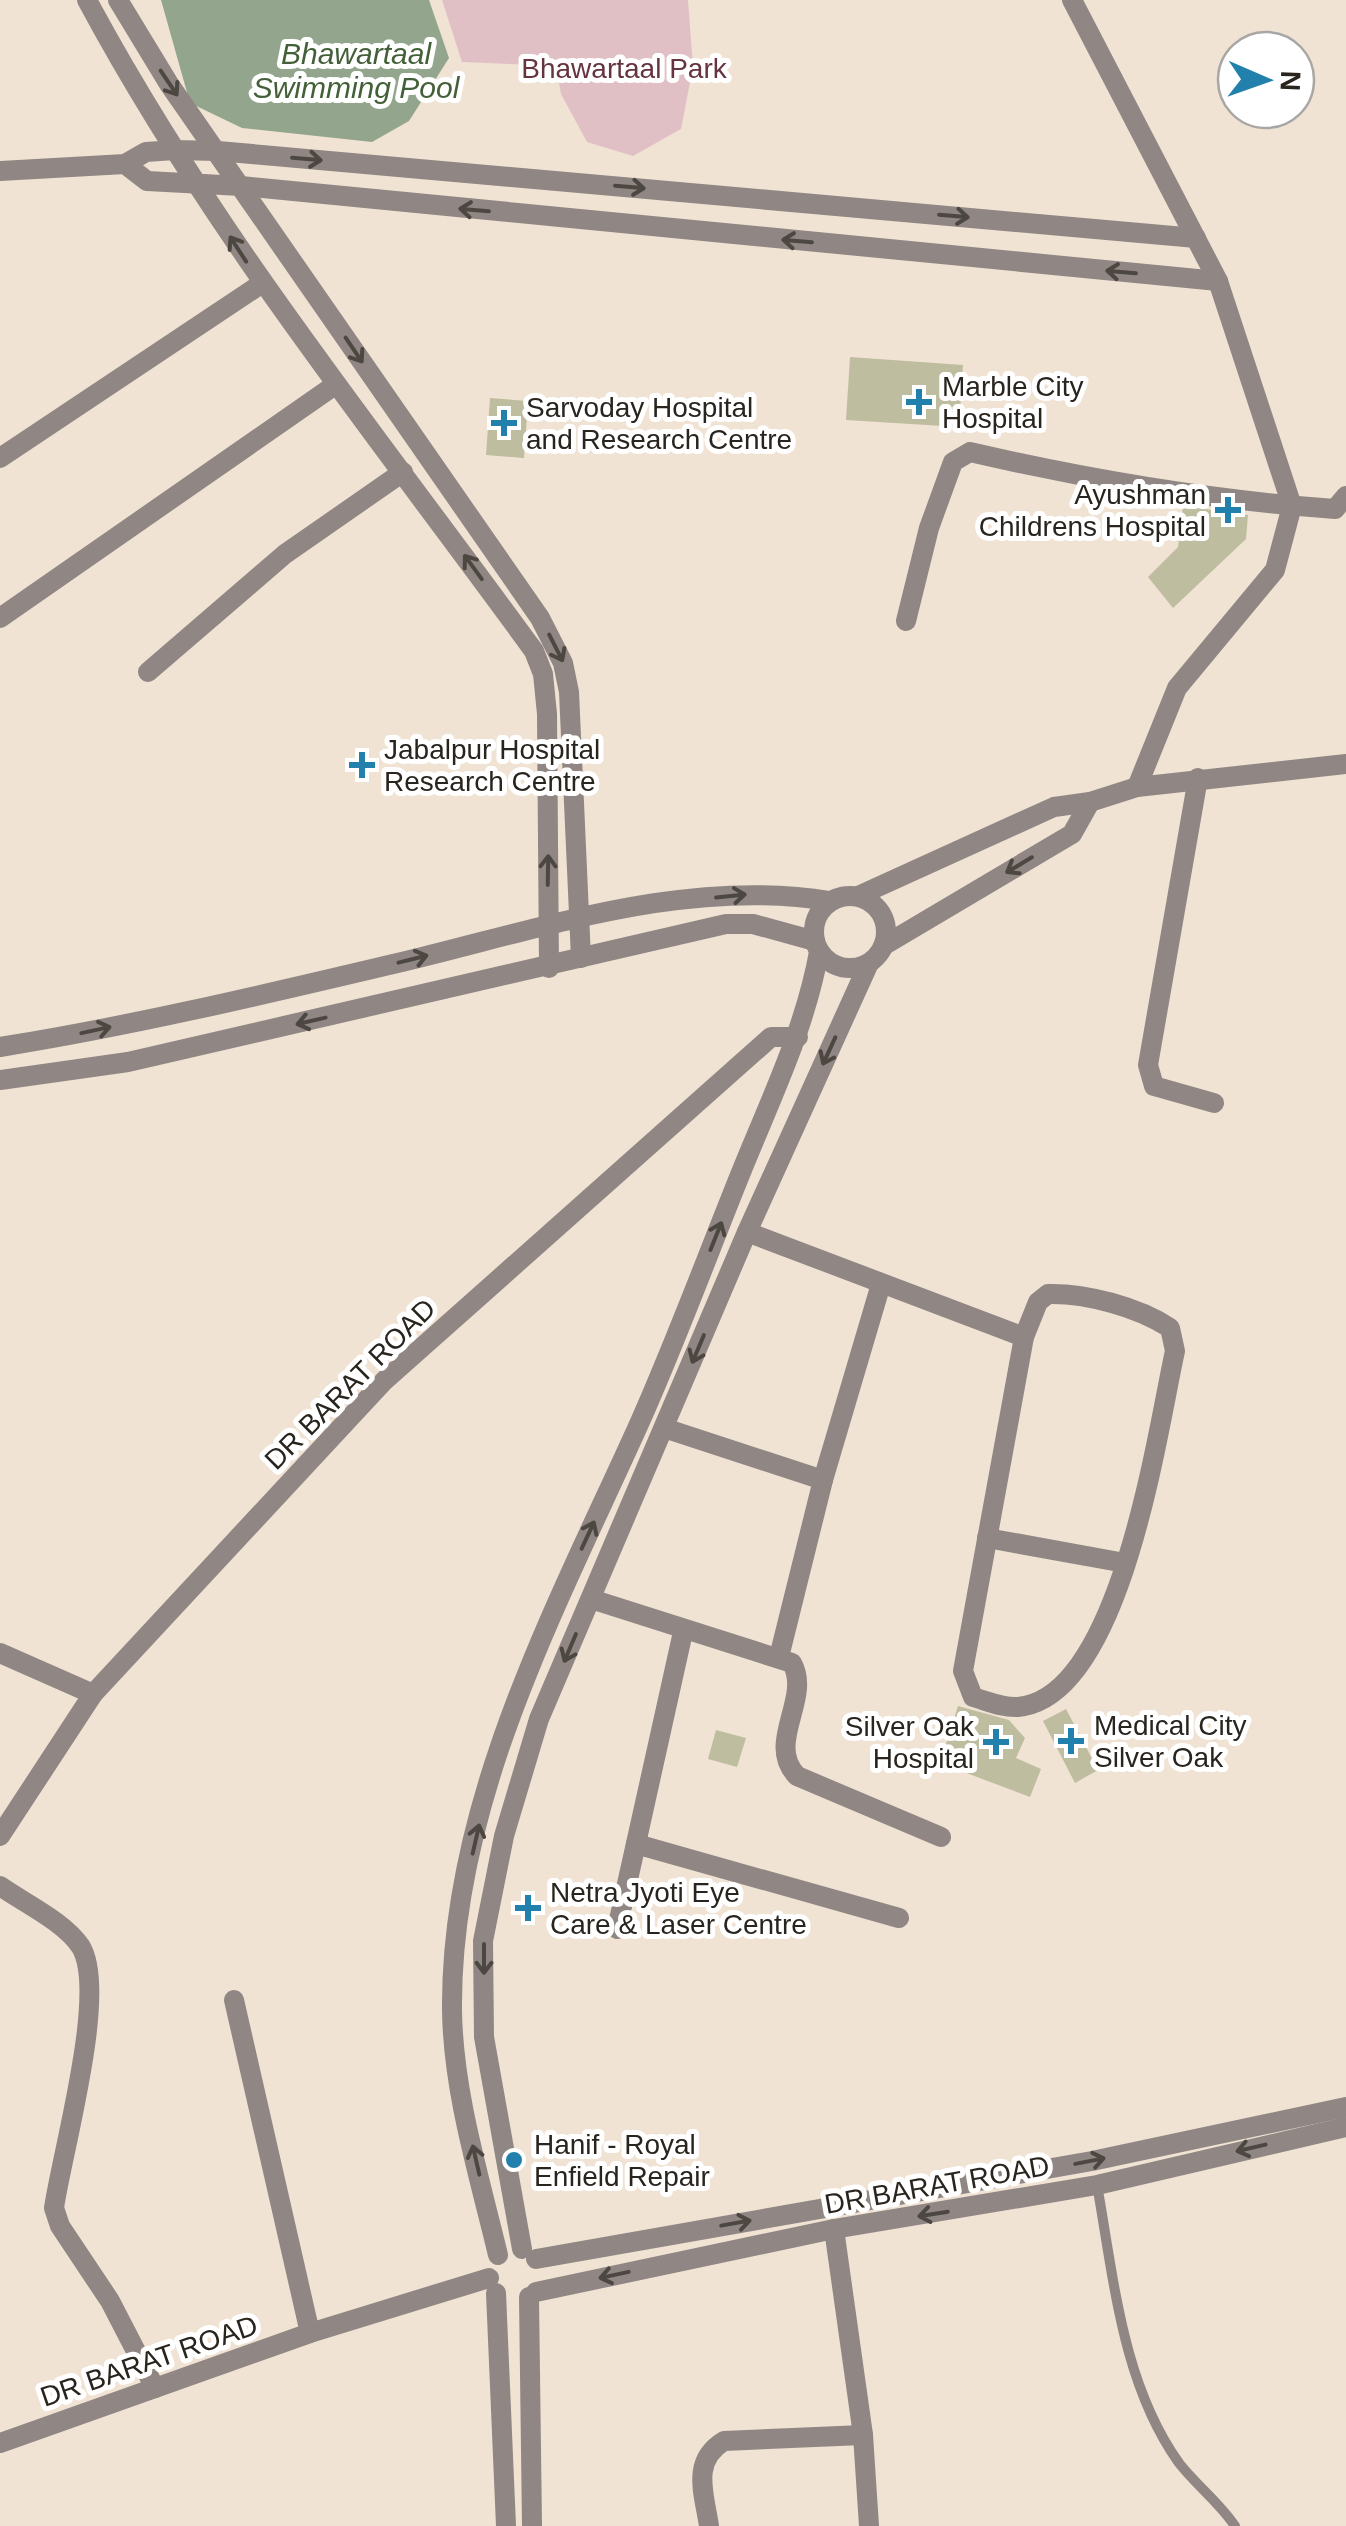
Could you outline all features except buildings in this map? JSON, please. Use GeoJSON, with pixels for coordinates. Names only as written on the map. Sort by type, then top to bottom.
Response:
{"type":"FeatureCollection","features":[{"type":"Feature","properties":{"kind":"street"},"geometry":{"type":"LineString","coordinates":[[87,0],[141,101],[261,284],[534,651],[543,674],[548,714],[549,968]]}},
{"type":"Feature","properties":{"kind":"street"},"geometry":{"type":"LineString","coordinates":[[118,0],[241,186],[540,618],[564,663],[581,958]]}},
{"type":"Feature","properties":{"kind":"street"},"geometry":{"type":"LineString","coordinates":[[1072,0],[1218,281],[1292,506],[1274,570],[1177,688],[1137,786]]}},
{"type":"Feature","properties":{"kind":"street"},"geometry":{"type":"LineString","coordinates":[[0,171],[125,164],[146,152],[218,152],[1196,238]]}},
{"type":"Feature","properties":{"kind":"street"},"geometry":{"type":"LineString","coordinates":[[125,164],[147,181],[241,186],[1218,281]]}},
{"type":"Feature","properties":{"kind":"street"},"geometry":{"type":"LineString","coordinates":[[0,458],[261,284]]}},
{"type":"Feature","properties":{"kind":"street"},"geometry":{"type":"LineString","coordinates":[[0,618],[335,386]]}},
{"type":"Feature","properties":{"kind":"street"},"geometry":{"type":"LineString","coordinates":[[906,621],[929,528],[960,454],[1104,483],[1292,506],[1335,509],[1346,496]]}},
{"type":"Feature","properties":{"kind":"street"},"geometry":{"type":"LineString","coordinates":[[148,672],[286,554],[403,472]]}},
{"type":"Feature","properties":{"kind":"street"},"geometry":{"type":"LineString","coordinates":[[0,1046],[177,1013],[580,915],[761,893],[830,902],[858,896],[1054,807],[1090,802],[1137,786],[1346,764]]}},
{"type":"Feature","properties":{"kind":"street"},"geometry":{"type":"LineString","coordinates":[[1198,778],[1148,1066],[1154,1086],[1214,1104]]}},
{"type":"Feature","properties":{"kind":"street"},"geometry":{"type":"LineString","coordinates":[[0,1080],[128,1062],[549,968],[726,924],[754,924],[817,947],[838,966],[876,954],[1072,834],[1090,802]]}},
{"type":"Feature","properties":{"kind":"street"},"geometry":{"type":"LineString","coordinates":[[532,2526],[532,2294],[542,2275],[529,2254],[484,2036],[484,1941],[504,1836],[534,1736],[591,1599],[747,1232],[876,954],[882,916],[858,896]]}},
{"type":"Feature","properties":{"kind":"street"},"geometry":{"type":"LineString","coordinates":[[506,2526],[493,2286],[498,2254],[464,2108],[452,2012],[456,1923],[485,1800],[518,1699],[561,1594],[641,1420],[798,1037],[817,947],[816,918],[830,902]]}},
{"type":"Feature","properties":{"kind":"street","name":"DR BARAT ROAD"},"geometry":{"type":"LineString","coordinates":[[0,1836],[93,1694],[384,1381],[771,1038],[798,1037]]}},
{"type":"Feature","properties":{"kind":"street"},"geometry":{"type":"LineString","coordinates":[[747,1232],[1024,1337]]}},
{"type":"Feature","properties":{"kind":"street"},"geometry":{"type":"LineString","coordinates":[[779,1657],[823,1480],[881,1284]]}},
{"type":"Feature","properties":{"kind":"street"},"geometry":{"type":"LineString","coordinates":[[1048,1294],[1067,1294],[1152,1316],[1170,1328],[1175,1351],[1107,1622],[1084,1663],[1049,1695],[1019,1707],[973,1697],[963,1670],[987,1538],[1024,1337],[1038,1302],[1048,1294]]}},
{"type":"Feature","properties":{"kind":"street"},"geometry":{"type":"LineString","coordinates":[[664,1428],[823,1480]]}},
{"type":"Feature","properties":{"kind":"street"},"geometry":{"type":"LineString","coordinates":[[987,1538],[1124,1562]]}},
{"type":"Feature","properties":{"kind":"street"},"geometry":{"type":"LineString","coordinates":[[591,1599],[683,1632],[792,1663],[797,1673],[783,1754],[786,1766],[797,1776],[941,1838]]}},
{"type":"Feature","properties":{"kind":"street"},"geometry":{"type":"LineString","coordinates":[[617,1929],[683,1632]]}},
{"type":"Feature","properties":{"kind":"street"},"geometry":{"type":"LineString","coordinates":[[0,1653],[93,1694]]}},
{"type":"Feature","properties":{"kind":"street"},"geometry":{"type":"LineString","coordinates":[[636,1844],[899,1918]]}},
{"type":"Feature","properties":{"kind":"street"},"geometry":{"type":"LineString","coordinates":[[0,1886],[72,1936],[82,1949],[88,1971],[82,2070],[54,2208],[60,2226],[110,2301],[155,2388]]}},
{"type":"Feature","properties":{"kind":"street"},"geometry":{"type":"LineString","coordinates":[[234,2000],[310,2333]]}},
{"type":"Feature","properties":{"kind":"street","name":"DR BARAT ROAD"},"geometry":{"type":"LineString","coordinates":[[529,2254],[1092,2161],[1346,2107]]}},
{"type":"Feature","properties":{"kind":"street","name":"DR BARAT ROAD"},"geometry":{"type":"LineString","coordinates":[[532,2294],[834,2229],[1097,2185],[1346,2127]]}},
{"type":"Feature","properties":{"kind":"street"},"geometry":{"type":"LineString","coordinates":[[834,2229],[862,2434],[869,2526]]}},
{"type":"Feature","properties":{"kind":"street"},"geometry":{"type":"LineString","coordinates":[[498,2254],[529,2254]]}},
{"type":"Feature","properties":{"kind":"street"},"geometry":{"type":"LineString","coordinates":[[493,2286],[512,2301],[532,2294]]}},
{"type":"Feature","properties":{"kind":"street","name":"DR BARAT ROAD"},"geometry":{"type":"LineString","coordinates":[[0,2443],[310,2333],[493,2286]]}},
{"type":"Feature","properties":{"kind":"street"},"geometry":{"type":"LineString","coordinates":[[709,2526],[700,2470],[709,2450],[724,2441],[862,2434]]}},
{"type":"Feature","properties":{"kind":"lane"},"geometry":{"type":"LineString","coordinates":[[1097,2185],[1124,2337],[1144,2400],[1179,2462],[1235,2526]]}},
{"type":"Feature","properties":{"kind":"green space","name":"Bhawartaal Park"},"geometry":{"type":"Polygon","coordinates":[[[442,0],[688,0],[693,67],[681,129],[633,156],[587,142],[561,94],[556,66],[462,62],[442,0]]]}},
{"type":"Feature","properties":{"kind":"water","name":"Bhawartaal Swimming Pool"},"geometry":{"type":"Polygon","coordinates":[[[161,0],[429,0],[449,58],[409,121],[372,142],[242,128],[190,103],[161,0]]]}},
{"type":"Feature","properties":{"kind":"place","name":"Marble City Hospital"},"geometry":{"type":"Point","coordinates":[919,402]}},
{"type":"Feature","properties":{"kind":"place","name":"Sarvoday Hospital and Research Centre"},"geometry":{"type":"Point","coordinates":[504,423]}},
{"type":"Feature","properties":{"kind":"place","name":"Ayushman Childrens Hospital"},"geometry":{"type":"Point","coordinates":[1228,510]}},
{"type":"Feature","properties":{"kind":"place","name":"Jabalpur Hospital Research Centre"},"geometry":{"type":"Point","coordinates":[362,765]}},
{"type":"Feature","properties":{"kind":"place","name":"Medical City Silver Oak"},"geometry":{"type":"Point","coordinates":[1071,1741]}},
{"type":"Feature","properties":{"kind":"place","name":"Silver Oak Hospital"},"geometry":{"type":"Point","coordinates":[996,1742]}},
{"type":"Feature","properties":{"kind":"place","name":"Netra Jyoti Eye Care & Laser Centre"},"geometry":{"type":"Point","coordinates":[528,1908]}},
{"type":"Feature","properties":{"kind":"place","name":"Hanif - Royal Enfield Repair"},"geometry":{"type":"Point","coordinates":[514,2160]}}]}
